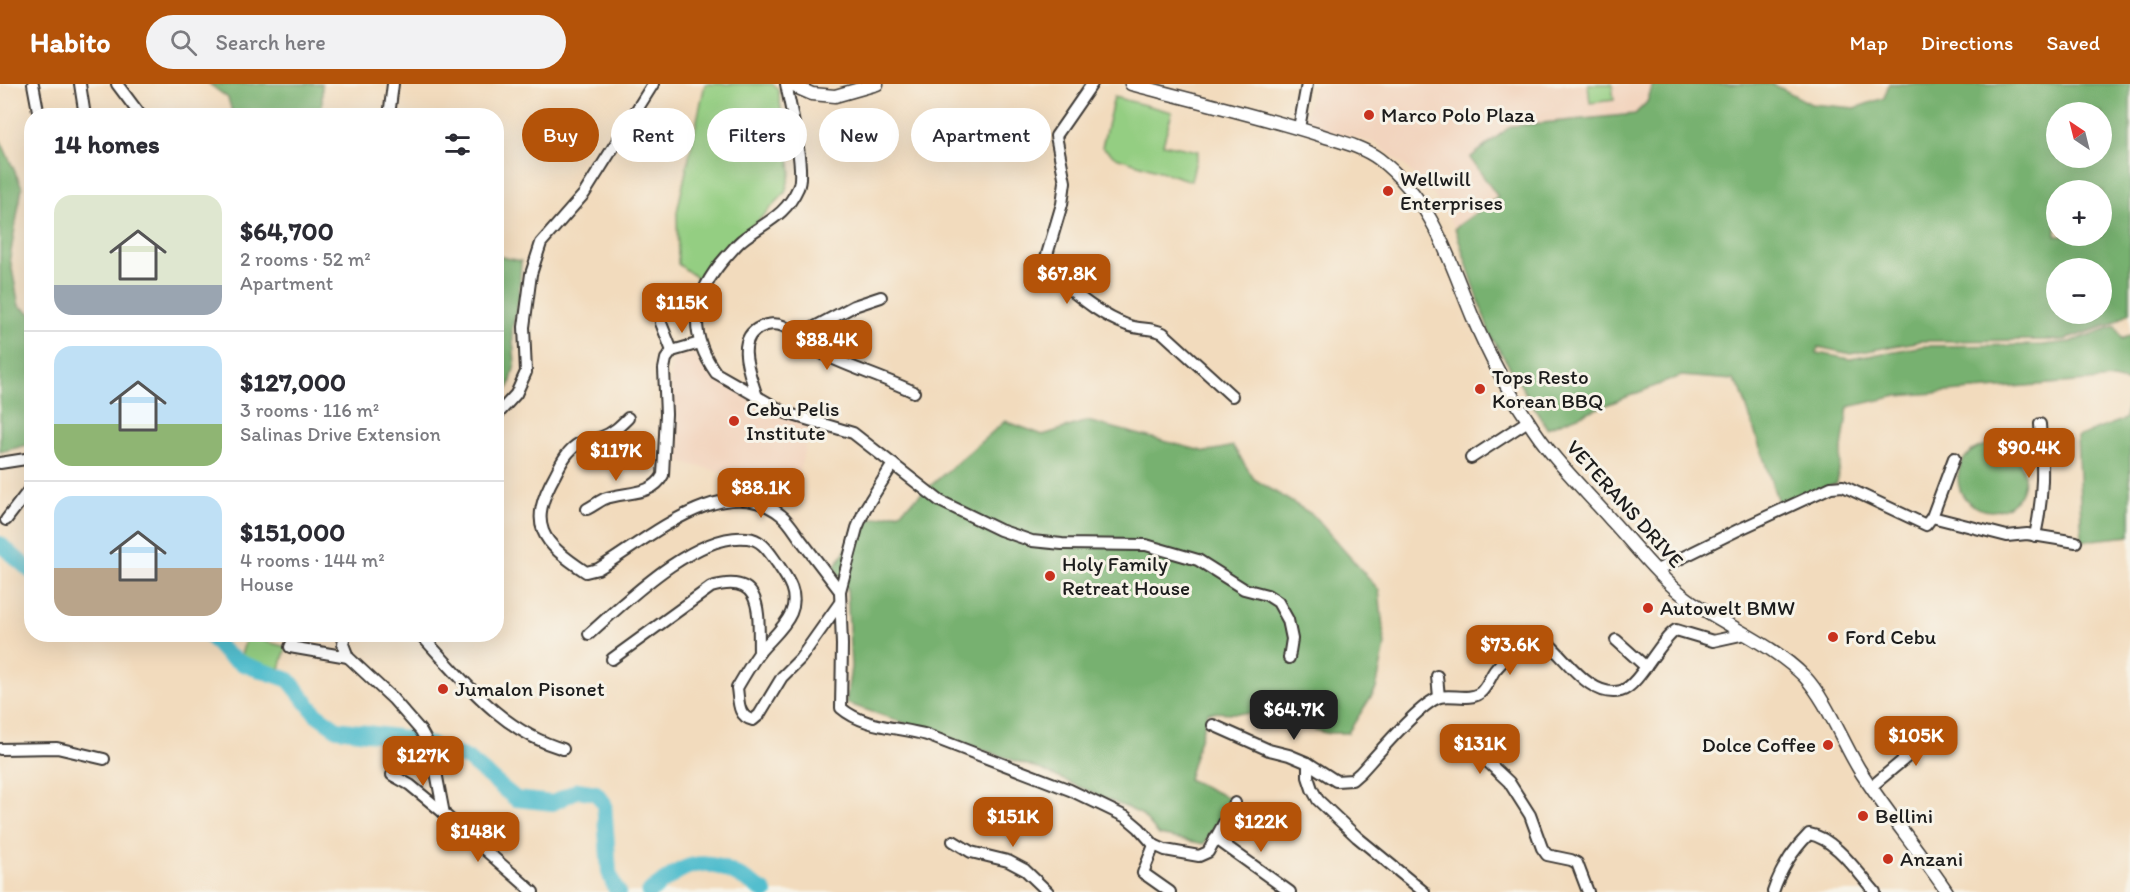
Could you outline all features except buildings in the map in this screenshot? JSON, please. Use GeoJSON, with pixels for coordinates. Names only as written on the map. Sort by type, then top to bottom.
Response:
{"type":"FeatureCollection","features":[{"type":"Feature","properties":{"kind":"main road"},"geometry":{"type":"LineString","coordinates":[[788,84],[812,94],[834,96],[877,84]]}},
{"type":"Feature","properties":{"kind":"main road","name":"VETERANS DRIVE"},"geometry":{"type":"LineString","coordinates":[[1131,84],[1299,128],[1359,148],[1377,157],[1419,201],[1431,218],[1449,255],[1487,348],[1528,421],[1557,460],[1657,570],[1687,598],[1773,651],[1805,677],[1824,704],[1871,787],[1947,892]]}},
{"type":"Feature","properties":{"kind":"street"},"geometry":{"type":"LineString","coordinates":[[33,84],[38,108]]}},
{"type":"Feature","properties":{"kind":"street"},"geometry":{"type":"LineString","coordinates":[[80,84],[84,108]]}},
{"type":"Feature","properties":{"kind":"street"},"geometry":{"type":"LineString","coordinates":[[117,84],[135,108]]}},
{"type":"Feature","properties":{"kind":"street"},"geometry":{"type":"LineString","coordinates":[[390,108],[393,84]]}},
{"type":"Feature","properties":{"kind":"street"},"geometry":{"type":"LineString","coordinates":[[504,407],[516,394],[526,372],[524,327],[531,274],[541,243],[584,194],[653,84]]}},
{"type":"Feature","properties":{"kind":"street"},"geometry":{"type":"LineString","coordinates":[[788,84],[800,168],[799,187],[784,211],[741,241],[716,269],[699,301],[697,321],[700,343],[716,373],[786,413],[853,433],[940,501],[1000,530],[1032,541],[1062,544],[1146,545],[1198,560],[1244,589],[1267,595],[1278,602],[1288,620],[1292,639],[1289,658]]}},
{"type":"Feature","properties":{"kind":"street"},"geometry":{"type":"LineString","coordinates":[[1092,84],[1056,136],[1065,182],[1062,204],[1046,258],[1049,273],[1101,313],[1129,326],[1152,328],[1163,333],[1232,396]]}},
{"type":"Feature","properties":{"kind":"street"},"geometry":{"type":"LineString","coordinates":[[1299,128],[1307,84]]}},
{"type":"Feature","properties":{"kind":"street"},"geometry":{"type":"LineString","coordinates":[[654,296],[699,301]]}},
{"type":"Feature","properties":{"kind":"street"},"geometry":{"type":"LineString","coordinates":[[798,336],[854,306],[881,297]]}},
{"type":"Feature","properties":{"kind":"street"},"geometry":{"type":"LineString","coordinates":[[661,323],[672,351]]}},
{"type":"Feature","properties":{"kind":"street"},"geometry":{"type":"LineString","coordinates":[[757,397],[745,349],[750,334],[767,324],[782,325],[823,354],[914,392]]}},
{"type":"Feature","properties":{"kind":"street"},"geometry":{"type":"LineString","coordinates":[[587,509],[604,499],[640,492],[652,488],[659,482],[663,475],[666,359],[672,351],[700,343]]}},
{"type":"Feature","properties":{"kind":"street"},"geometry":{"type":"LineString","coordinates":[[628,418],[618,428],[603,437],[580,443],[566,455],[543,497],[540,525],[550,543],[568,561],[586,572],[598,569],[675,519],[696,509],[722,502],[751,499],[762,503],[783,517],[840,591]]}},
{"type":"Feature","properties":{"kind":"street"},"geometry":{"type":"LineString","coordinates":[[1471,458],[1528,421]]}},
{"type":"Feature","properties":{"kind":"street"},"geometry":{"type":"LineString","coordinates":[[2035,536],[2041,509],[2044,472],[2040,424]]}},
{"type":"Feature","properties":{"kind":"street"},"geometry":{"type":"LineString","coordinates":[[1657,570],[1831,487],[1844,486],[1926,525],[1932,517],[1954,458]]}},
{"type":"Feature","properties":{"kind":"street"},"geometry":{"type":"LineString","coordinates":[[0,463],[24,459]]}},
{"type":"Feature","properties":{"kind":"street"},"geometry":{"type":"LineString","coordinates":[[893,464],[865,509],[857,528],[840,591],[841,708],[848,714],[890,728],[911,730],[927,735],[1051,781],[1126,817],[1154,845],[1165,850],[1199,856],[1208,852],[1235,803]]}},
{"type":"Feature","properties":{"kind":"street"},"geometry":{"type":"LineString","coordinates":[[6,520],[24,504]]}},
{"type":"Feature","properties":{"kind":"street"},"geometry":{"type":"LineString","coordinates":[[1932,517],[2007,536],[2035,536],[2076,542]]}},
{"type":"Feature","properties":{"kind":"street"},"geometry":{"type":"LineString","coordinates":[[589,634],[666,570],[691,553],[712,543],[748,538],[758,542],[767,548],[790,583],[795,600],[790,615],[759,653],[737,688],[741,713],[746,719],[753,720],[759,715],[782,677],[800,659],[839,604]]}},
{"type":"Feature","properties":{"kind":"street"},"geometry":{"type":"LineString","coordinates":[[612,659],[711,587],[725,583],[740,583],[750,590],[756,600],[759,653]]}},
{"type":"Feature","properties":{"kind":"street"},"geometry":{"type":"LineString","coordinates":[[1213,725],[1269,750],[1308,763],[1336,780],[1352,780],[1408,722],[1439,697],[1477,695],[1483,691],[1495,670],[1522,641],[1530,636],[1539,636],[1548,642],[1576,674],[1605,690],[1622,691],[1646,667],[1676,630],[1713,641],[1745,634]]}},
{"type":"Feature","properties":{"kind":"street"},"geometry":{"type":"LineString","coordinates":[[1616,640],[1646,667]]}},
{"type":"Feature","properties":{"kind":"street"},"geometry":{"type":"LineString","coordinates":[[292,642],[290,647],[348,657]]}},
{"type":"Feature","properties":{"kind":"street"},"geometry":{"type":"LineString","coordinates":[[343,642],[348,657],[393,699],[421,731],[432,752],[444,814]]}},
{"type":"Feature","properties":{"kind":"street"},"geometry":{"type":"LineString","coordinates":[[428,642],[503,720],[532,737],[563,750]]}},
{"type":"Feature","properties":{"kind":"street"},"geometry":{"type":"LineString","coordinates":[[1437,676],[1439,697]]}},
{"type":"Feature","properties":{"kind":"street"},"geometry":{"type":"LineString","coordinates":[[1871,787],[1938,731]]}},
{"type":"Feature","properties":{"kind":"street"},"geometry":{"type":"LineString","coordinates":[[1471,746],[1509,782],[1530,815],[1542,848],[1547,855],[1577,863],[1588,892]]}},
{"type":"Feature","properties":{"kind":"street"},"geometry":{"type":"LineString","coordinates":[[0,748],[57,748],[104,759]]}},
{"type":"Feature","properties":{"kind":"street"},"geometry":{"type":"LineString","coordinates":[[1308,763],[1311,789],[1318,800],[1410,887],[1424,892]]}},
{"type":"Feature","properties":{"kind":"street"},"geometry":{"type":"LineString","coordinates":[[392,775],[410,785],[532,892]]}},
{"type":"Feature","properties":{"kind":"street"},"geometry":{"type":"LineString","coordinates":[[1773,892],[1779,874],[1809,834],[1830,842],[1875,892]]}},
{"type":"Feature","properties":{"kind":"street"},"geometry":{"type":"LineString","coordinates":[[1215,838],[1290,892]]}},
{"type":"Feature","properties":{"kind":"street"},"geometry":{"type":"LineString","coordinates":[[953,841],[971,852],[1008,861],[1025,870],[1048,892]]}},
{"type":"Feature","properties":{"kind":"street"},"geometry":{"type":"LineString","coordinates":[[1154,845],[1143,873],[1170,892]]}},
{"type":"Feature","properties":{"kind":"shaded area","name":"Marco Polo Plaza"},"geometry":{"type":"Polygon","coordinates":[[[1313,84],[1653,84],[1647,102],[1635,114],[1511,126],[1470,158],[1498,197],[1455,228],[1433,194],[1406,167],[1375,143],[1303,126],[1313,84]]]}},
{"type":"Feature","properties":{"kind":"shaded area","name":"Cebu Pelis Institute"},"geometry":{"type":"Polygon","coordinates":[[[697,349],[711,375],[811,424],[795,489],[671,460],[671,363],[675,354],[697,349]]]}},
{"type":"Feature","properties":{"kind":"green space"},"geometry":{"type":"Polygon","coordinates":[[[209,84],[322,84],[322,108],[231,108],[228,98],[209,84]]]}},
{"type":"Feature","properties":{"kind":"green space"},"geometry":{"type":"Polygon","coordinates":[[[705,84],[772,84],[778,89],[781,108],[707,108],[707,162],[790,162],[791,171],[785,193],[758,221],[729,243],[700,280],[678,264],[677,212],[688,162],[695,162],[695,130],[705,84]]]}},
{"type":"Feature","properties":{"kind":"green space"},"geometry":{"type":"Polygon","coordinates":[[[1588,84],[1612,84],[1614,100],[1590,103],[1588,84]]]}},
{"type":"Feature","properties":{"kind":"green space"},"geometry":{"type":"Polygon","coordinates":[[[1653,84],[1773,84],[1811,104],[1855,108],[1884,98],[1889,84],[2130,84],[2130,312],[2112,324],[2064,340],[1921,341],[1851,354],[1818,347],[1817,353],[1850,359],[1923,346],[2043,345],[2070,342],[2115,326],[2122,339],[2130,335],[2130,383],[2113,379],[1897,396],[1848,407],[1837,483],[1778,502],[1741,390],[1733,380],[1681,376],[1547,428],[1490,335],[1455,228],[1498,197],[1470,158],[1511,126],[1635,114],[1647,102],[1653,84]]]}},
{"type":"Feature","properties":{"kind":"green space"},"geometry":{"type":"Polygon","coordinates":[[[1114,97],[1172,112],[1163,144],[1198,151],[1191,181],[1116,157],[1102,147],[1114,97]]]}},
{"type":"Feature","properties":{"kind":"green space"},"geometry":{"type":"Polygon","coordinates":[[[0,139],[22,187],[10,258],[19,306],[24,309],[24,446],[0,452],[0,139]]]}},
{"type":"Feature","properties":{"kind":"green space"},"geometry":{"type":"Polygon","coordinates":[[[504,257],[521,261],[519,297],[512,330],[515,364],[510,385],[504,394],[504,257]]]}},
{"type":"Feature","properties":{"kind":"green space"},"geometry":{"type":"Polygon","coordinates":[[[2130,383],[2130,536],[2082,541],[2077,437],[2125,419],[2130,383]]]}},
{"type":"Feature","properties":{"kind":"green space"},"geometry":{"type":"Polygon","coordinates":[[[1005,421],[1043,435],[1087,421],[1206,452],[1233,446],[1254,479],[1313,515],[1379,590],[1385,646],[1376,689],[1348,733],[1326,733],[1258,714],[1208,712],[1188,779],[1231,799],[1204,844],[1159,835],[1141,814],[1039,769],[846,703],[851,667],[847,588],[834,567],[865,521],[900,512],[1005,421]]]}},
{"type":"Feature","properties":{"kind":"green space"},"geometry":{"type":"Polygon","coordinates":[[[1991,445],[2004,448],[2014,455],[2021,465],[2024,478],[2021,491],[2014,501],[2004,508],[1991,511],[1978,508],[1968,501],[1961,491],[1958,478],[1961,465],[1968,455],[1978,448],[1991,445]]]}},
{"type":"Feature","properties":{"kind":"green space"},"geometry":{"type":"Polygon","coordinates":[[[245,642],[268,642],[286,647],[280,669],[240,658],[245,642]]]}},
{"type":"Feature","properties":{"kind":"waterway"},"geometry":{"type":"LineString","coordinates":[[0,544],[24,565]]}},
{"type":"Feature","properties":{"kind":"waterway"},"geometry":{"type":"LineString","coordinates":[[215,642],[227,655],[243,664],[289,680],[316,714],[337,729],[404,738],[435,746],[468,759],[516,799],[553,803],[578,790],[596,793],[604,803],[609,872],[618,892]]}},
{"type":"Feature","properties":{"kind":"waterway"},"geometry":{"type":"LineString","coordinates":[[649,892],[685,868],[706,864],[727,870],[765,892]]}},
{"type":"Feature","properties":{"kind":"place","name":"Marco Polo Plaza"},"geometry":{"type":"Point","coordinates":[1369,115]}},
{"type":"Feature","properties":{"kind":"place","name":"Wellwill Enterprises"},"geometry":{"type":"Point","coordinates":[1388,191]}},
{"type":"Feature","properties":{"kind":"place","name":"Tops Resto Korean BBQ"},"geometry":{"type":"Point","coordinates":[1480,389]}},
{"type":"Feature","properties":{"kind":"place","name":"Cebu Pelis Institute"},"geometry":{"type":"Point","coordinates":[734,421]}},
{"type":"Feature","properties":{"kind":"place","name":"Holy Family Retreat House"},"geometry":{"type":"Point","coordinates":[1050,576]}},
{"type":"Feature","properties":{"kind":"place","name":"Autowelt BMW"},"geometry":{"type":"Point","coordinates":[1648,608]}},
{"type":"Feature","properties":{"kind":"place","name":"Ford Cebu"},"geometry":{"type":"Point","coordinates":[1833,637]}},
{"type":"Feature","properties":{"kind":"place","name":"Jumalon Pisonet"},"geometry":{"type":"Point","coordinates":[443,689]}},
{"type":"Feature","properties":{"kind":"place","name":"Dolce Coffee"},"geometry":{"type":"Point","coordinates":[1828,745]}},
{"type":"Feature","properties":{"kind":"place","name":"Bellini"},"geometry":{"type":"Point","coordinates":[1863,816]}},
{"type":"Feature","properties":{"kind":"place","name":"Anzani"},"geometry":{"type":"Point","coordinates":[1888,859]}}]}
